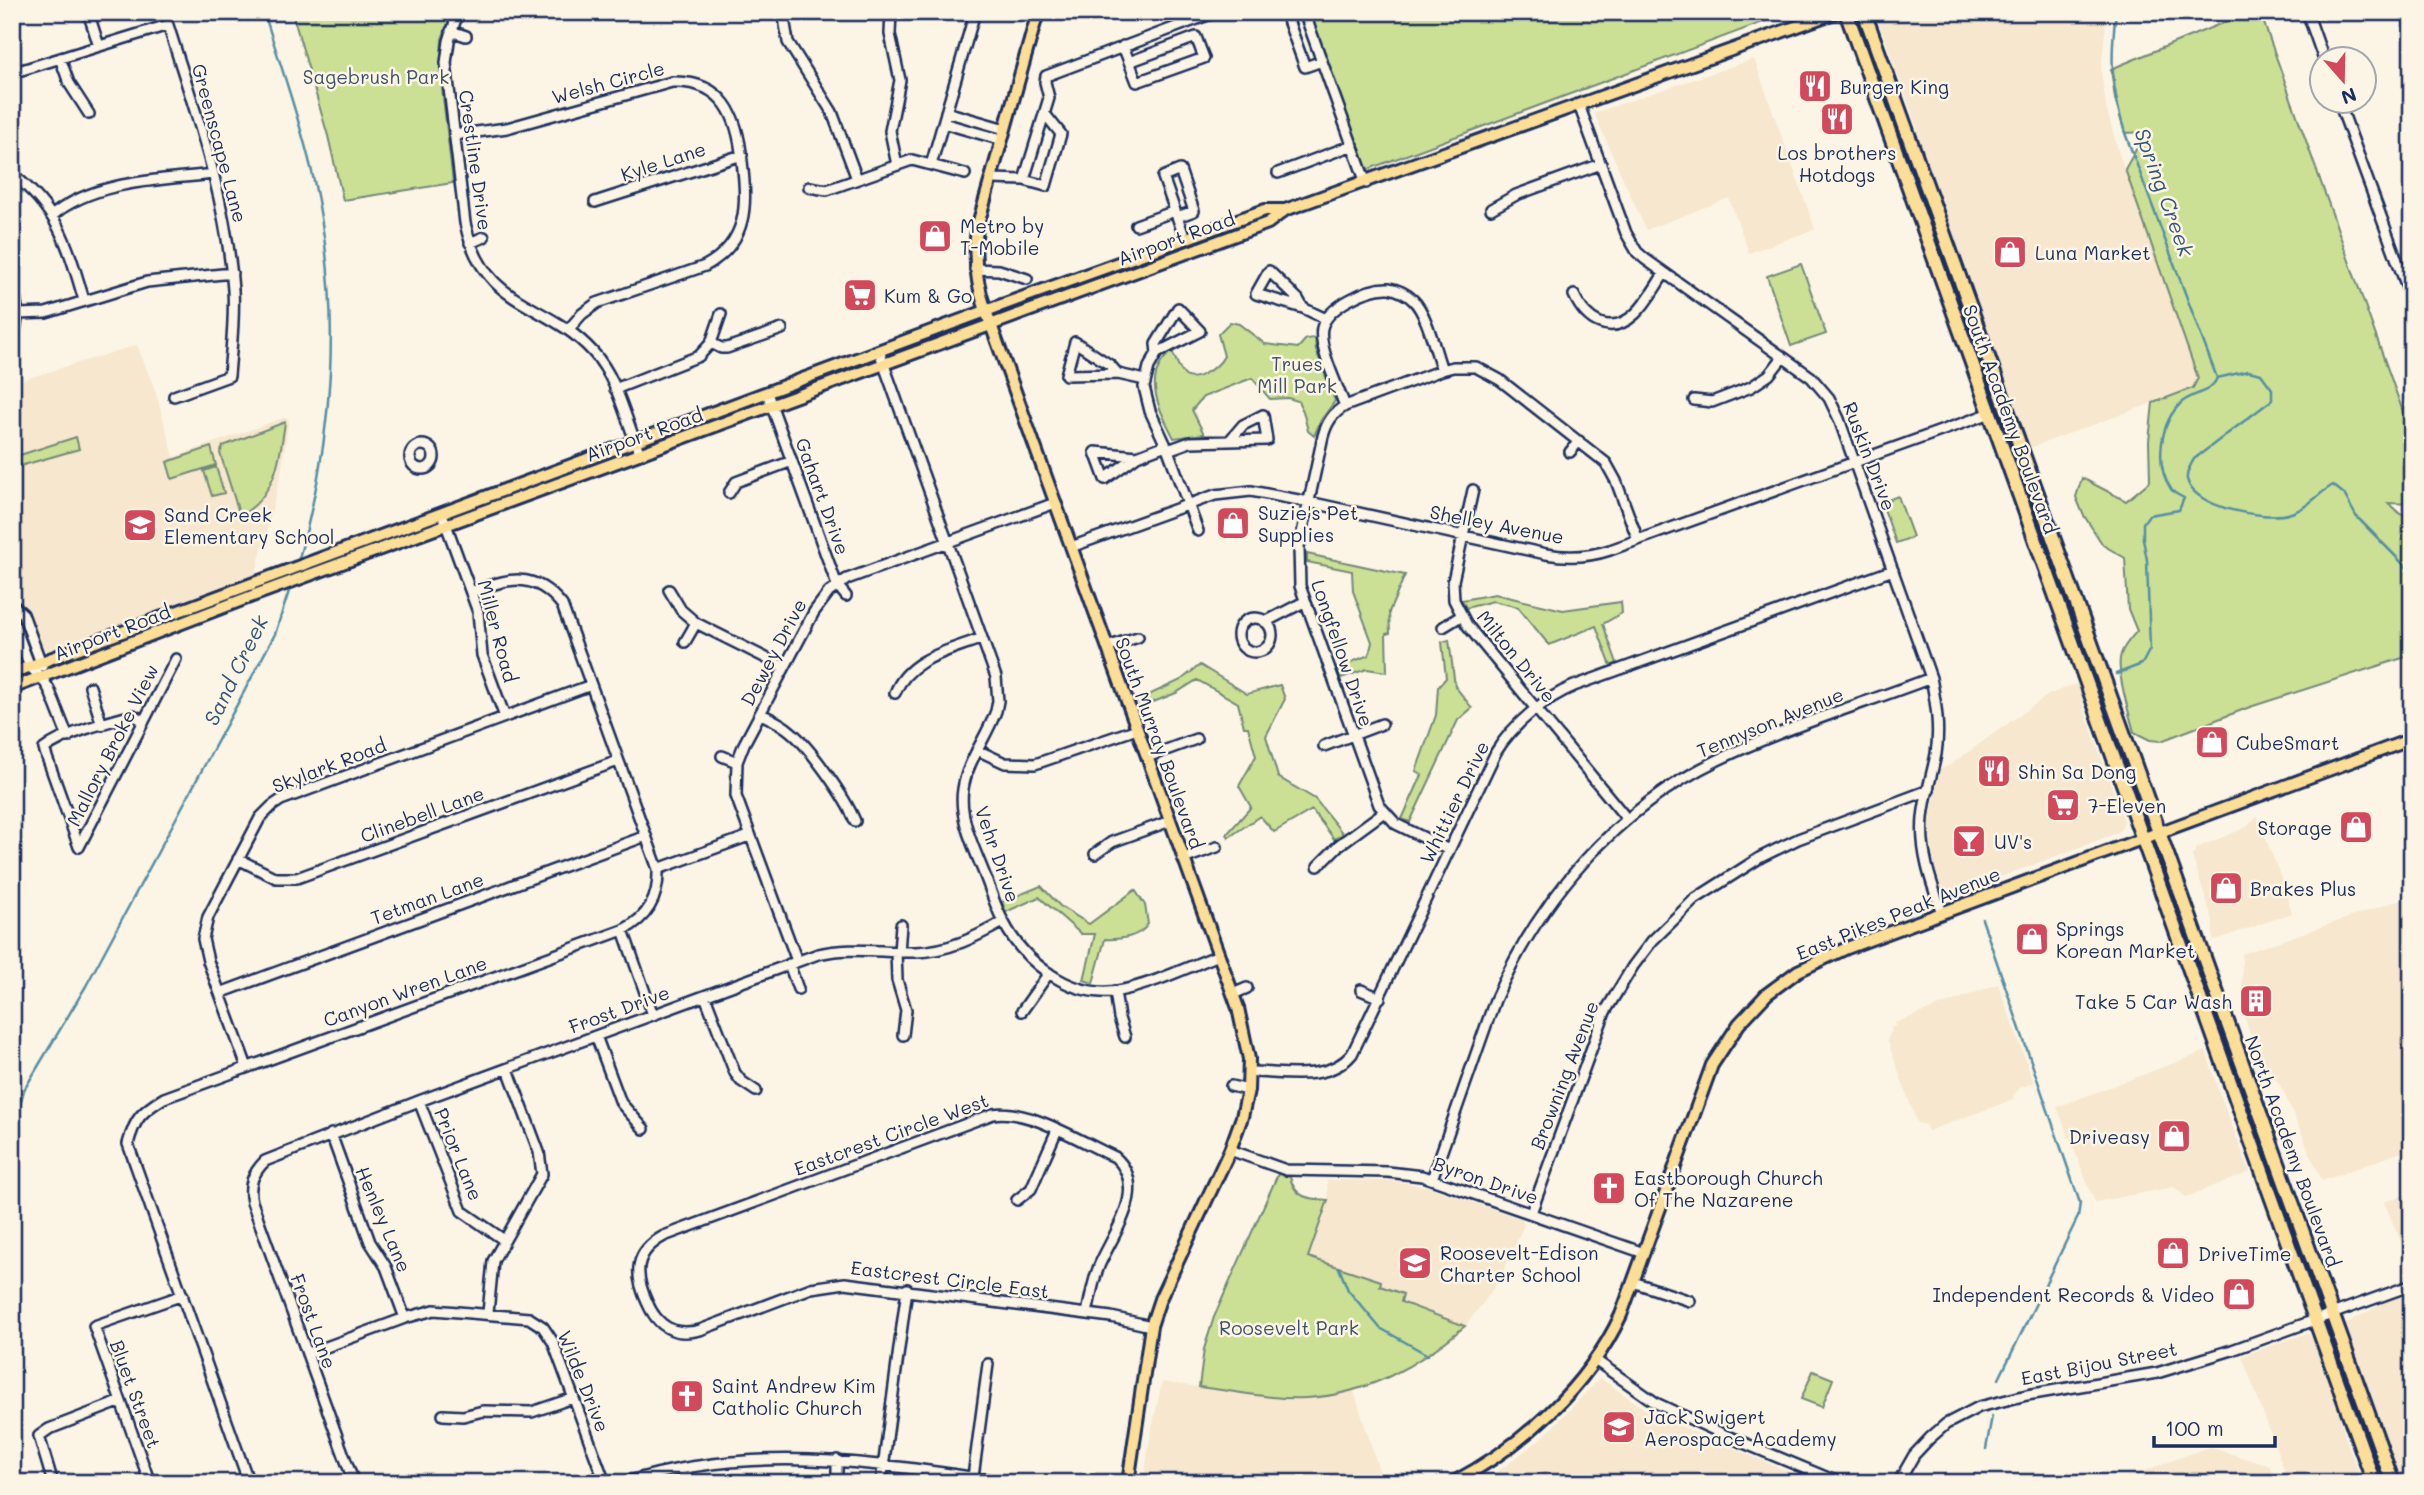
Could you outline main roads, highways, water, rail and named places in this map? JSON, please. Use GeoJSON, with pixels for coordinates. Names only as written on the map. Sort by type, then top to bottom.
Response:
{"type":"FeatureCollection","features":[{"type":"Feature","properties":{"kind":"highway","name":"South Academy Boulevard"},"geometry":{"type":"LineString","coordinates":[[1846,12],[2141,838]]}},
{"type":"Feature","properties":{"kind":"highway","name":"South Academy Boulevard"},"geometry":{"type":"LineString","coordinates":[[1864,12],[2158,831]]}},
{"type":"Feature","properties":{"kind":"highway","name":"North Academy Boulevard"},"geometry":{"type":"LineString","coordinates":[[2158,831],[2393,1483]]}},
{"type":"Feature","properties":{"kind":"highway","name":"North Academy Boulevard"},"geometry":{"type":"LineString","coordinates":[[2141,838],[2374,1483]]}},
{"type":"Feature","properties":{"kind":"main road","name":"South Murray Boulevard"},"geometry":{"type":"LineString","coordinates":[[1038,12],[977,228],[975,270],[986,312],[1233,994],[1246,1037],[1250,1072],[1242,1117],[1230,1150],[1160,1299],[1151,1326],[1128,1483]]}},
{"type":"Feature","properties":{"kind":"main road","name":"Airport Road"},"geometry":{"type":"LineString","coordinates":[[12,688],[335,567],[635,441],[1265,210],[1285,210],[1366,183],[1837,12]]}},
{"type":"Feature","properties":{"kind":"main road","name":"Airport Road"},"geometry":{"type":"LineString","coordinates":[[12,673],[331,556],[640,454],[1268,223],[1285,210]]}},
{"type":"Feature","properties":{"kind":"main road","name":"East Pikes Peak Avenue"},"geometry":{"type":"LineString","coordinates":[[1452,1483],[1479,1468],[1527,1433],[1556,1406],[1595,1360],[1613,1333],[1712,1065],[1732,1033],[1754,1007],[1781,982],[1819,960],[2158,831],[2412,739]]}},
{"type":"Feature","properties":{"kind":"waterway","name":"Sand Creek"},"geometry":{"type":"LineString","coordinates":[[264,12],[314,181],[323,229],[331,325],[330,373],[320,468],[298,562]]}},
{"type":"Feature","properties":{"kind":"waterway","name":"Spring Creek"},"geometry":{"type":"LineString","coordinates":[[2116,12],[2113,73],[2120,117],[2217,378]]}},
{"type":"Feature","properties":{"kind":"waterway"},"geometry":{"type":"LineString","coordinates":[[2217,378],[2248,371],[2261,374],[2272,389],[2272,400],[2194,459],[2187,476],[2192,489],[2202,498],[2230,510],[2277,515],[2300,509],[2333,485],[2344,494],[2356,516],[2412,573]]}},
{"type":"Feature","properties":{"kind":"waterway"},"geometry":{"type":"LineString","coordinates":[[2116,674],[2142,664],[2150,649],[2143,523],[2149,515],[2179,510],[2184,498],[2172,490],[2162,468],[2164,432],[2182,402],[2206,390],[2217,378]]}},
{"type":"Feature","properties":{"kind":"waterway","name":"Sand Creek"},"geometry":{"type":"LineString","coordinates":[[12,1136],[24,1090],[86,986],[275,634],[291,585]]}},
{"type":"Feature","properties":{"kind":"waterway"},"geometry":{"type":"LineString","coordinates":[[1982,919],[2080,1203],[2078,1217],[1999,1379]]}},
{"type":"Feature","properties":{"kind":"waterway"},"geometry":{"type":"LineString","coordinates":[[1339,1268],[1348,1290],[1380,1328],[1428,1355]]}},
{"type":"Feature","properties":{"kind":"waterway"},"geometry":{"type":"LineString","coordinates":[[1986,1449],[1992,1416]]}},
{"type":"Feature","properties":{"kind":"place","name":"Burger King"},"geometry":{"type":"Point","coordinates":[1815,86]}},
{"type":"Feature","properties":{"kind":"place","name":"Los brothers Hotdogs"},"geometry":{"type":"Point","coordinates":[1837,119]}},
{"type":"Feature","properties":{"kind":"place","name":"Metro by T-Mobile"},"geometry":{"type":"Point","coordinates":[935,236]}},
{"type":"Feature","properties":{"kind":"place","name":"Luna Market"},"geometry":{"type":"Point","coordinates":[2010,252]}},
{"type":"Feature","properties":{"kind":"place","name":"Kum & Go"},"geometry":{"type":"Point","coordinates":[860,295]}},
{"type":"Feature","properties":{"kind":"place","name":"Suzie's Pet Supplies"},"geometry":{"type":"Point","coordinates":[1233,523]}},
{"type":"Feature","properties":{"kind":"place","name":"Sand Creek Elementary School"},"geometry":{"type":"Point","coordinates":[140,525]}},
{"type":"Feature","properties":{"kind":"place","name":"CubeSmart"},"geometry":{"type":"Point","coordinates":[2212,742]}},
{"type":"Feature","properties":{"kind":"place","name":"Shin Sa Dong"},"geometry":{"type":"Point","coordinates":[1994,771]}},
{"type":"Feature","properties":{"kind":"place","name":"7-Eleven"},"geometry":{"type":"Point","coordinates":[2063,805]}},
{"type":"Feature","properties":{"kind":"place","name":"Storage"},"geometry":{"type":"Point","coordinates":[2356,827]}},
{"type":"Feature","properties":{"kind":"place","name":"UV's"},"geometry":{"type":"Point","coordinates":[1969,841]}},
{"type":"Feature","properties":{"kind":"place","name":"Brakes Plus"},"geometry":{"type":"Point","coordinates":[2226,888]}},
{"type":"Feature","properties":{"kind":"place","name":"Springs Korean Market"},"geometry":{"type":"Point","coordinates":[2032,939]}},
{"type":"Feature","properties":{"kind":"place","name":"Take 5 Car Wash"},"geometry":{"type":"Point","coordinates":[2256,1001]}},
{"type":"Feature","properties":{"kind":"place","name":"Driveasy"},"geometry":{"type":"Point","coordinates":[2174,1136]}},
{"type":"Feature","properties":{"kind":"place","name":"Eastborough Church Of The Nazarene"},"geometry":{"type":"Point","coordinates":[1609,1188]}},
{"type":"Feature","properties":{"kind":"place","name":"DriveTime"},"geometry":{"type":"Point","coordinates":[2173,1253]}},
{"type":"Feature","properties":{"kind":"place","name":"Roosevelt-Edison Charter School"},"geometry":{"type":"Point","coordinates":[1415,1263]}},
{"type":"Feature","properties":{"kind":"place","name":"Independent Records & Video"},"geometry":{"type":"Point","coordinates":[2239,1294]}},
{"type":"Feature","properties":{"kind":"place","name":"Saint Andrew Kim Catholic Church"},"geometry":{"type":"Point","coordinates":[687,1396]}},
{"type":"Feature","properties":{"kind":"place","name":"Jack Swigert Aerospace Academy"},"geometry":{"type":"Point","coordinates":[1619,1427]}},
{"type":"Feature","properties":{"kind":"park label","name":"Sagebrush Park"},"geometry":{"type":"Point","coordinates":[376,76]}},
{"type":"Feature","properties":{"kind":"park label","name":"Trues Mill Park"},"geometry":{"type":"Point","coordinates":[1297,374]}},
{"type":"Feature","properties":{"kind":"park label","name":"Roosevelt Park"},"geometry":{"type":"Point","coordinates":[1289,1327]}}]}
